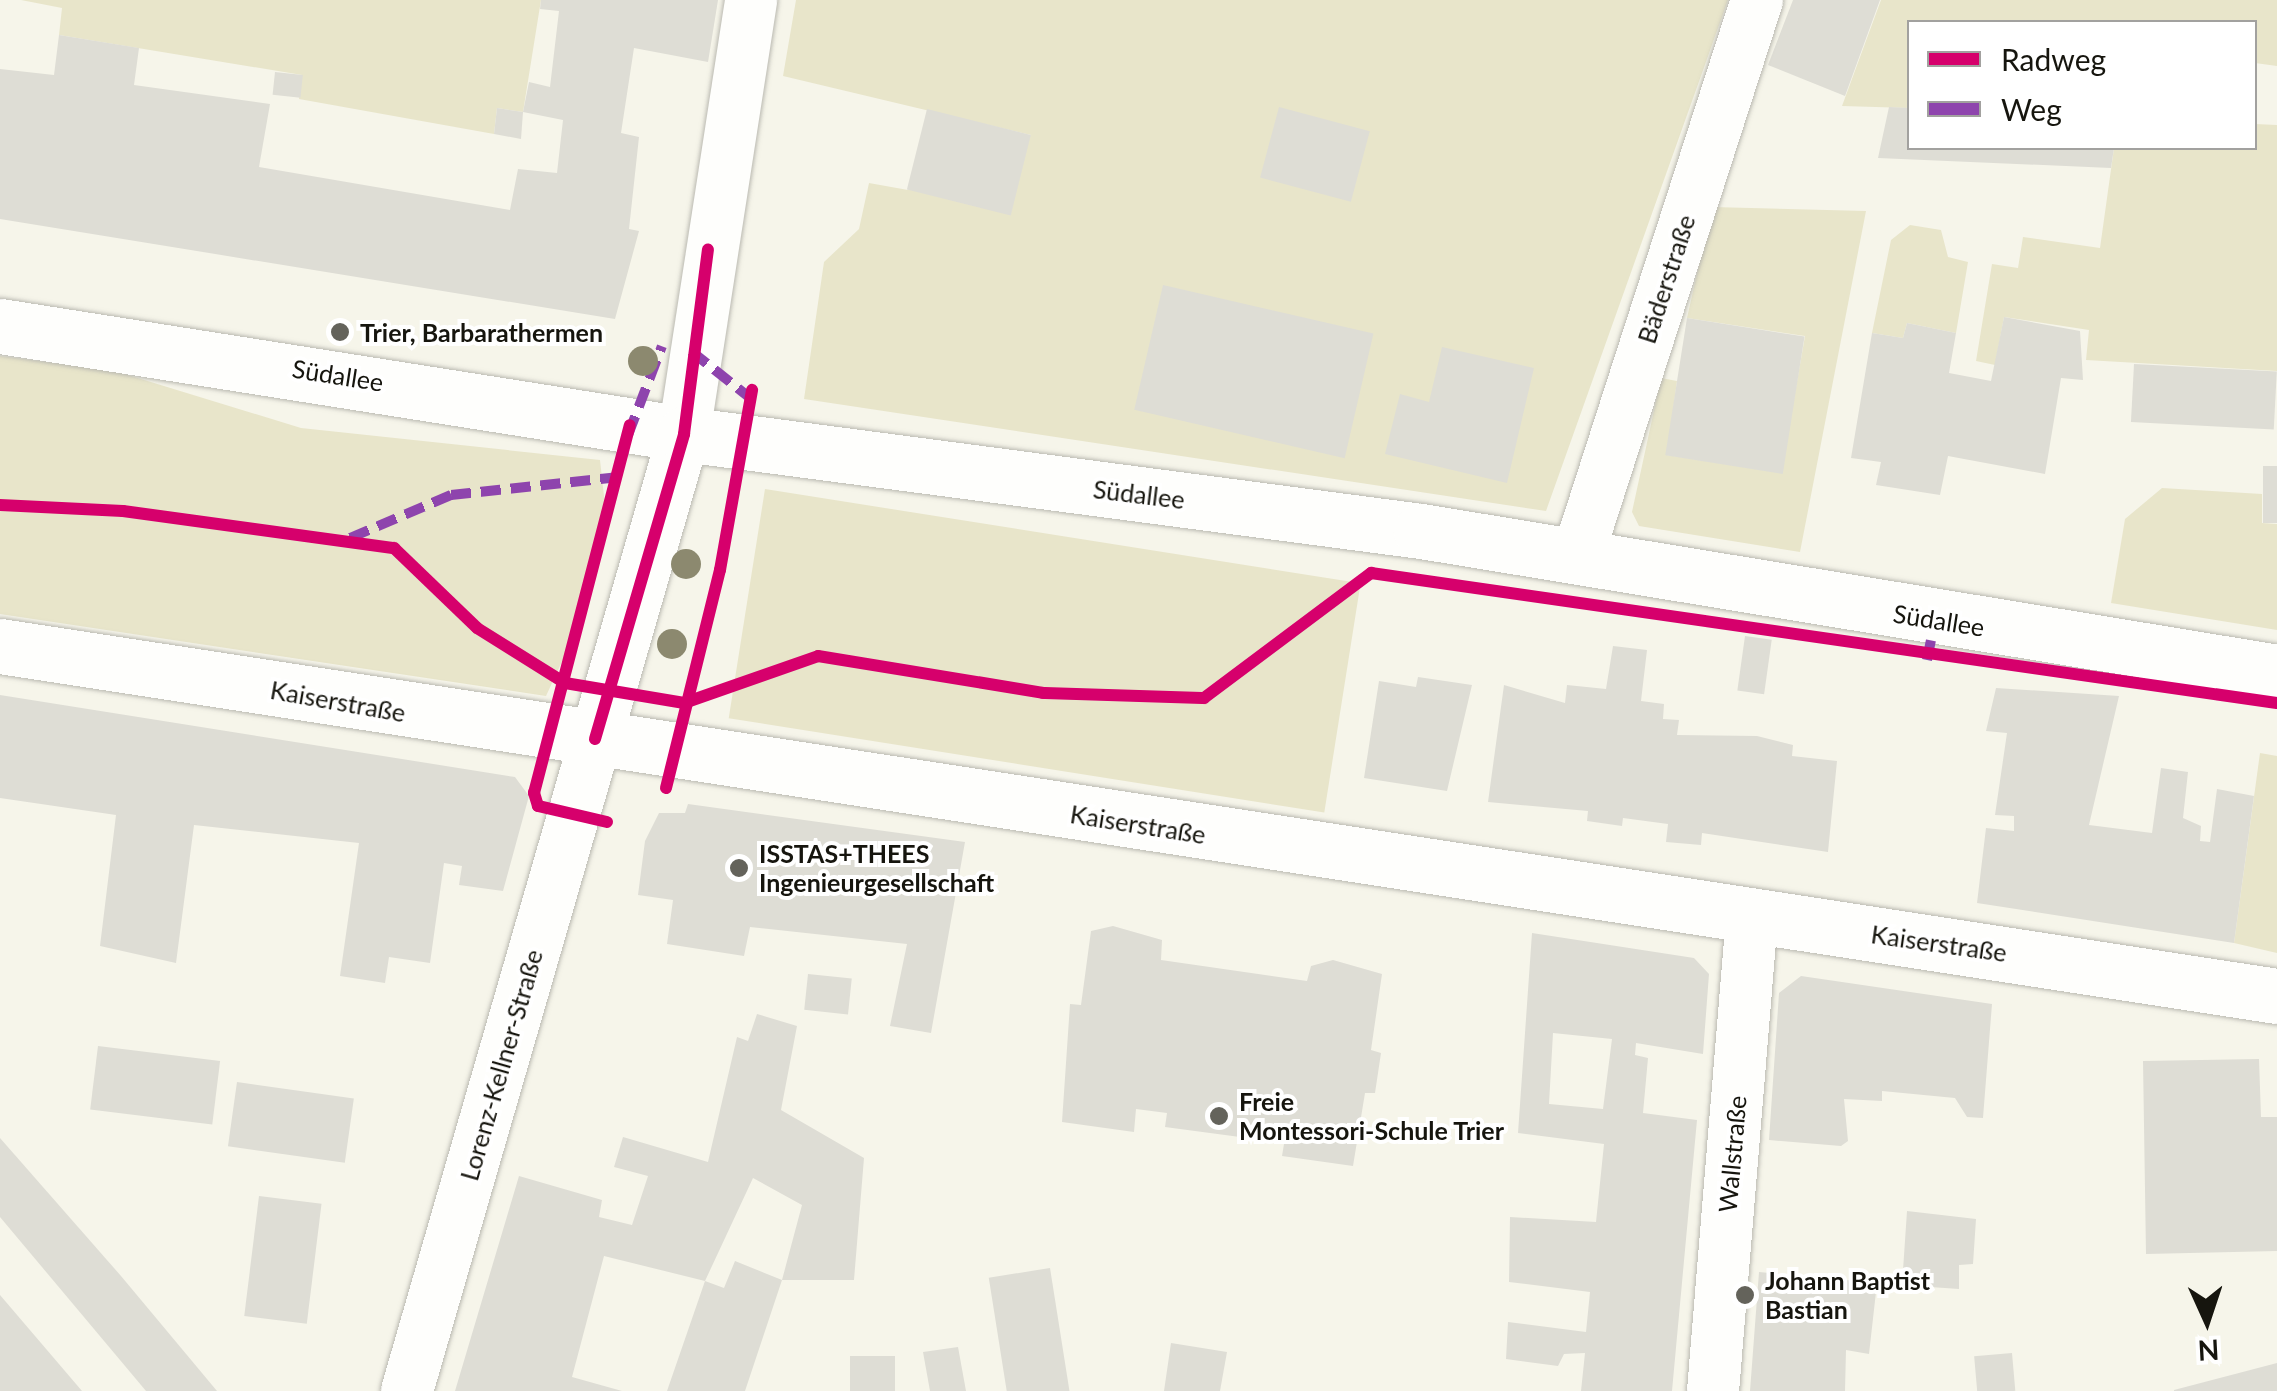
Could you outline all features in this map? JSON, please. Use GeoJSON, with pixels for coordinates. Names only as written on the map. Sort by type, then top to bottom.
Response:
{"type":"FeatureCollection","features":[{"type":"Feature","properties":{"kind":"main road","name":"Südallee"},"geometry":{"type":"LineString","coordinates":[[0,326],[684,434],[1577,558],[2277,672]]}},
{"type":"Feature","properties":{"kind":"main road","name":"Kaiserstraße"},"geometry":{"type":"LineString","coordinates":[[0,646],[2277,996]]}},
{"type":"Feature","properties":{"kind":"street","name":"Lorenz-Kellner-Straße"},"geometry":{"type":"LineString","coordinates":[[407,1391],[684,434],[751,0]]}},
{"type":"Feature","properties":{"kind":"street","name":"Bäderstraße"},"geometry":{"type":"LineString","coordinates":[[1577,558],[1757,0]]}},
{"type":"Feature","properties":{"kind":"street","name":"Wallstraße"},"geometry":{"type":"LineString","coordinates":[[1713,1391],[1752,916]]}},
{"type":"Feature","properties":{"kind":"shaded area"},"geometry":{"type":"Polygon","coordinates":[[[21,0],[541,0],[523,112],[497,108],[494,134],[299,99],[302,75],[59,35],[62,8],[21,0]]]}},
{"type":"Feature","properties":{"kind":"shaded area"},"geometry":{"type":"Polygon","coordinates":[[[796,0],[1728,0],[1546,511],[804,399],[824,262],[859,229],[869,183],[908,190],[1031,135],[783,76],[796,0]]]}},
{"type":"Feature","properties":{"kind":"shaded area"},"geometry":{"type":"Polygon","coordinates":[[[1881,0],[2277,0],[2277,66],[2257,63],[2257,20],[1907,20],[1907,108],[1842,106],[1881,0]]]}},
{"type":"Feature","properties":{"kind":"shaded area"},"geometry":{"type":"Polygon","coordinates":[[[2257,124],[2277,125],[2277,371],[2086,360],[2089,330],[2004,317],[1995,365],[1976,361],[1992,264],[2018,268],[2023,237],[2100,248],[2114,150],[2257,150],[2257,124]]]}},
{"type":"Feature","properties":{"kind":"shaded area"},"geometry":{"type":"Polygon","coordinates":[[[1712,207],[1866,211],[1800,552],[1639,526],[1632,512],[1661,378],[1677,381],[1667,455],[1781,473],[1805,336],[1687,318],[1712,207]]]}},
{"type":"Feature","properties":{"kind":"shaded area"},"geometry":{"type":"Polygon","coordinates":[[[1910,225],[1941,230],[1948,257],[1968,262],[1956,333],[1907,323],[1903,338],[1872,333],[1891,240],[1910,225]]]}},
{"type":"Feature","properties":{"kind":"shaded area"},"geometry":{"type":"Polygon","coordinates":[[[0,356],[115,371],[301,428],[600,460],[605,505],[571,642],[546,696],[0,614],[0,356]]]}},
{"type":"Feature","properties":{"kind":"shaded area"},"geometry":{"type":"Polygon","coordinates":[[[2162,488],[2262,494],[2262,523],[2277,524],[2277,630],[2111,603],[2125,519],[2162,488]]]}},
{"type":"Feature","properties":{"kind":"shaded area"},"geometry":{"type":"Polygon","coordinates":[[[765,489],[1361,583],[1324,812],[729,718],[765,489]]]}},
{"type":"Feature","properties":{"kind":"shaded area"},"geometry":{"type":"Polygon","coordinates":[[[2260,753],[2277,756],[2277,953],[2234,943],[2260,753]]]}},
{"type":"Feature","properties":{"kind":"building"},"geometry":{"type":"Polygon","coordinates":[[[541,0],[718,0],[708,62],[634,48],[621,133],[639,137],[629,229],[639,231],[615,319],[0,219],[0,69],[54,75],[59,35],[139,48],[134,85],[270,104],[259,167],[510,210],[518,169],[557,173],[563,120],[523,112],[529,82],[550,87],[559,11],[540,9],[541,0]]]}},
{"type":"Feature","properties":{"kind":"building"},"geometry":{"type":"Polygon","coordinates":[[[1793,0],[1880,0],[1845,96],[1768,65],[1793,0]]]}},
{"type":"Feature","properties":{"kind":"building"},"geometry":{"type":"Polygon","coordinates":[[[275,72],[303,75],[300,98],[273,95],[275,72]]]}},
{"type":"Feature","properties":{"kind":"building"},"geometry":{"type":"Polygon","coordinates":[[[1279,107],[1370,131],[1351,202],[1260,178],[1279,107]]]}},
{"type":"Feature","properties":{"kind":"building"},"geometry":{"type":"Polygon","coordinates":[[[1889,107],[1907,108],[1907,150],[2114,150],[2111,168],[1878,158],[1889,107]]]}},
{"type":"Feature","properties":{"kind":"building"},"geometry":{"type":"Polygon","coordinates":[[[497,108],[523,112],[521,139],[494,134],[497,108]]]}},
{"type":"Feature","properties":{"kind":"building"},"geometry":{"type":"Polygon","coordinates":[[[927,109],[1031,135],[1011,215],[907,190],[927,109]]]}},
{"type":"Feature","properties":{"kind":"building"},"geometry":{"type":"Polygon","coordinates":[[[1163,285],[1373,334],[1345,458],[1134,410],[1163,285]]]}},
{"type":"Feature","properties":{"kind":"building"},"geometry":{"type":"Polygon","coordinates":[[[2004,317],[2080,331],[2083,380],[2061,378],[2045,474],[1948,456],[1940,495],[1876,485],[1881,462],[1851,458],[1872,333],[1903,338],[1907,323],[1956,333],[1949,373],[1991,381],[2004,317]]]}},
{"type":"Feature","properties":{"kind":"building"},"geometry":{"type":"Polygon","coordinates":[[[1687,318],[1805,337],[1783,474],[1665,455],[1687,318]]]}},
{"type":"Feature","properties":{"kind":"building"},"geometry":{"type":"Polygon","coordinates":[[[1442,347],[1534,368],[1507,483],[1385,454],[1400,394],[1429,402],[1442,347]]]}},
{"type":"Feature","properties":{"kind":"building"},"geometry":{"type":"Polygon","coordinates":[[[2134,364],[2277,371],[2274,429],[2131,422],[2134,364]]]}},
{"type":"Feature","properties":{"kind":"building"},"geometry":{"type":"Polygon","coordinates":[[[2263,466],[2277,466],[2277,523],[2263,523],[2263,466]]]}},
{"type":"Feature","properties":{"kind":"building"},"geometry":{"type":"Polygon","coordinates":[[[1745,636],[1772,640],[1764,694],[1737,690],[1745,636]]]}},
{"type":"Feature","properties":{"kind":"building"},"geometry":{"type":"Polygon","coordinates":[[[1613,646],[1647,650],[1641,701],[1664,704],[1663,719],[1679,720],[1677,735],[1757,736],[1793,745],[1792,756],[1837,761],[1828,852],[1702,833],[1701,845],[1666,842],[1668,824],[1623,818],[1622,826],[1587,821],[1588,811],[1488,802],[1504,685],[1565,703],[1567,685],[1606,689],[1613,646]]]}},
{"type":"Feature","properties":{"kind":"building"},"geometry":{"type":"Polygon","coordinates":[[[1418,677],[1472,685],[1447,791],[1364,778],[1379,681],[1416,687],[1418,677]]]}},
{"type":"Feature","properties":{"kind":"building"},"geometry":{"type":"Polygon","coordinates":[[[1996,688],[2119,696],[2089,825],[2152,833],[2161,768],[2188,772],[2183,818],[2201,826],[2200,841],[2210,842],[2217,789],[2254,796],[2234,943],[1977,903],[1986,828],[2014,831],[2014,816],[1995,815],[2007,733],[1986,731],[1996,688]]]}},
{"type":"Feature","properties":{"kind":"building"},"geometry":{"type":"Polygon","coordinates":[[[0,695],[515,777],[529,796],[503,891],[459,885],[462,866],[444,863],[430,963],[389,957],[385,983],[340,976],[359,843],[194,825],[176,963],[100,946],[116,815],[0,798],[0,695]]]}},
{"type":"Feature","properties":{"kind":"building"},"geometry":{"type":"Polygon","coordinates":[[[688,804],[965,842],[931,1033],[890,1026],[907,944],[750,927],[744,956],[667,944],[673,900],[638,895],[645,841],[659,813],[685,813],[688,804]]]}},
{"type":"Feature","properties":{"kind":"building"},"geometry":{"type":"Polygon","coordinates":[[[1113,926],[1162,940],[1161,960],[1307,981],[1311,966],[1333,960],[1382,974],[1371,1050],[1381,1053],[1375,1093],[1365,1093],[1353,1166],[1282,1156],[1286,1132],[1257,1127],[1255,1139],[1165,1127],[1167,1113],[1136,1109],[1134,1132],[1062,1122],[1070,1004],[1081,1005],[1091,931],[1113,926]]]}},
{"type":"Feature","properties":{"kind":"building"},"geometry":{"type":"Polygon","coordinates":[[[1532,933],[1694,958],[1709,974],[1703,1054],[1636,1043],[1635,1055],[1648,1058],[1643,1113],[1697,1120],[1672,1391],[1581,1391],[1585,1353],[1564,1354],[1558,1366],[1506,1359],[1508,1322],[1586,1332],[1590,1292],[1509,1282],[1510,1217],[1596,1222],[1604,1144],[1518,1133],[1532,933]],[[1553,1033],[1549,1104],[1603,1109],[1612,1039],[1553,1033]]]}},
{"type":"Feature","properties":{"kind":"building"},"geometry":{"type":"Polygon","coordinates":[[[808,974],[852,979],[848,1014],[804,1010],[808,974]]]}},
{"type":"Feature","properties":{"kind":"building"},"geometry":{"type":"Polygon","coordinates":[[[1801,976],[1992,1004],[1983,1118],[1967,1117],[1955,1098],[1882,1091],[1882,1101],[1844,1099],[1848,1141],[1841,1146],[1769,1140],[1779,993],[1801,976]]]}},
{"type":"Feature","properties":{"kind":"building"},"geometry":{"type":"Polygon","coordinates":[[[757,1014],[797,1026],[781,1110],[864,1158],[854,1280],[782,1280],[802,1205],[753,1178],[705,1281],[604,1256],[572,1377],[622,1391],[455,1391],[519,1176],[602,1200],[599,1217],[632,1225],[648,1176],[614,1167],[623,1137],[708,1162],[737,1037],[748,1041],[757,1014]]]}},
{"type":"Feature","properties":{"kind":"building"},"geometry":{"type":"Polygon","coordinates":[[[98,1046],[220,1061],[212,1125],[90,1110],[98,1046]]]}},
{"type":"Feature","properties":{"kind":"building"},"geometry":{"type":"Polygon","coordinates":[[[2259,1059],[2261,1117],[2277,1117],[2277,1251],[2146,1254],[2143,1061],[2259,1059]]]}},
{"type":"Feature","properties":{"kind":"building"},"geometry":{"type":"Polygon","coordinates":[[[237,1082],[354,1098],[345,1163],[228,1146],[237,1082]]]}},
{"type":"Feature","properties":{"kind":"building"},"geometry":{"type":"Polygon","coordinates":[[[0,1138],[217,1391],[146,1391],[0,1217],[0,1138]]]}},
{"type":"Feature","properties":{"kind":"building"},"geometry":{"type":"Polygon","coordinates":[[[259,1196],[322,1204],[307,1324],[244,1316],[259,1196]]]}},
{"type":"Feature","properties":{"kind":"building"},"geometry":{"type":"Polygon","coordinates":[[[1907,1211],[1976,1219],[1973,1264],[1959,1265],[1959,1289],[1902,1285],[1907,1211]]]}},
{"type":"Feature","properties":{"kind":"building"},"geometry":{"type":"Polygon","coordinates":[[[735,1261],[782,1280],[745,1391],[667,1391],[705,1281],[724,1288],[735,1261]]]}},
{"type":"Feature","properties":{"kind":"building"},"geometry":{"type":"Polygon","coordinates":[[[1050,1268],[1069,1391],[1007,1391],[989,1278],[1050,1268]]]}},
{"type":"Feature","properties":{"kind":"building"},"geometry":{"type":"Polygon","coordinates":[[[1759,1272],[1877,1283],[1869,1354],[1846,1350],[1845,1391],[1750,1391],[1759,1272]]]}},
{"type":"Feature","properties":{"kind":"building"},"geometry":{"type":"Polygon","coordinates":[[[0,1295],[82,1391],[0,1391],[0,1295]]]}},
{"type":"Feature","properties":{"kind":"building"},"geometry":{"type":"Polygon","coordinates":[[[1171,1343],[1227,1352],[1220,1391],[1164,1391],[1171,1343]]]}},
{"type":"Feature","properties":{"kind":"building"},"geometry":{"type":"Polygon","coordinates":[[[958,1347],[966,1391],[930,1391],[923,1352],[958,1347]]]}},
{"type":"Feature","properties":{"kind":"building"},"geometry":{"type":"Polygon","coordinates":[[[2012,1353],[2015,1391],[1977,1391],[1974,1356],[2012,1353]]]}},
{"type":"Feature","properties":{"kind":"building"},"geometry":{"type":"Polygon","coordinates":[[[850,1356],[895,1356],[895,1391],[850,1391],[850,1356]]]}},
{"type":"Feature","properties":{"kind":"building"},"geometry":{"type":"Polygon","coordinates":[[[2277,1363],[2277,1391],[2174,1391],[2174,1390],[2277,1363]]]}},
{"type":"Feature","properties":{"kind":"marked path"},"geometry":{"type":"LineString","coordinates":[[628,435],[662,346]]}},
{"type":"Feature","properties":{"kind":"marked path"},"geometry":{"type":"LineString","coordinates":[[691,351],[750,398]]}},
{"type":"Feature","properties":{"kind":"marked path"},"geometry":{"type":"LineString","coordinates":[[350,538],[451,495],[619,477]]}},
{"type":"Feature","properties":{"kind":"marked path"},"geometry":{"type":"LineString","coordinates":[[1927,660],[1935,620]]}},
{"type":"Feature","properties":{"kind":"cycle path"},"geometry":{"type":"LineString","coordinates":[[595,739],[684,434],[708,250]]}},
{"type":"Feature","properties":{"kind":"cycle path"},"geometry":{"type":"LineString","coordinates":[[666,788],[720,570],[752,390]]}},
{"type":"Feature","properties":{"kind":"cycle path"},"geometry":{"type":"LineString","coordinates":[[607,822],[538,806],[534,793],[630,425]]}},
{"type":"Feature","properties":{"kind":"cycle path"},"geometry":{"type":"LineString","coordinates":[[0,505],[123,511],[394,548],[477,628],[565,683],[684,703],[818,656],[1043,693],[1204,698],[1371,573],[2277,703]]}},
{"type":"Feature","properties":{"kind":"place","name":"Trier, Barbarathermen"},"geometry":{"type":"Point","coordinates":[340,332]}},
{"type":"Feature","properties":{"kind":"place","name":"ISSTAS+THEES Ingenieurgesellschaft"},"geometry":{"type":"Point","coordinates":[739,868]}},
{"type":"Feature","properties":{"kind":"place","name":"Freie Montessori-Schule Trier"},"geometry":{"type":"Point","coordinates":[1219,1116]}},
{"type":"Feature","properties":{"kind":"place","name":"Johann Baptist Bastian"},"geometry":{"type":"Point","coordinates":[1745,1295]}}]}
